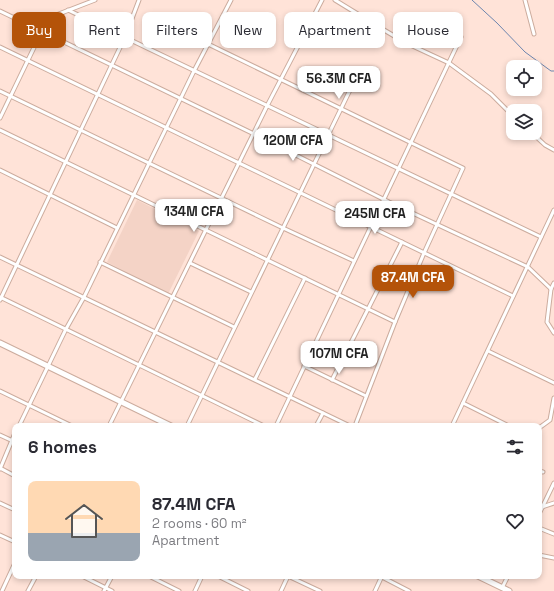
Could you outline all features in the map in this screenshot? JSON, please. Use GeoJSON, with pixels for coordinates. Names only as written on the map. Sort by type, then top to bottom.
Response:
{"type":"FeatureCollection","features":[{"type":"Feature","properties":{"kind":"highway"},"geometry":{"type":"LineString","coordinates":[[0,343],[165,423]]}},
{"type":"Feature","properties":{"kind":"highway"},"geometry":{"type":"LineString","coordinates":[[484,579],[509,591]]}},
{"type":"Feature","properties":{"kind":"street"},"geometry":{"type":"LineString","coordinates":[[63,12],[95,0]]}},
{"type":"Feature","properties":{"kind":"street"},"geometry":{"type":"LineString","coordinates":[[134,14],[139,0]]}},
{"type":"Feature","properties":{"kind":"street"},"geometry":{"type":"LineString","coordinates":[[212,36],[231,0]]}},
{"type":"Feature","properties":{"kind":"street"},"geometry":{"type":"LineString","coordinates":[[110,423],[267,106],[322,0]]}},
{"type":"Feature","properties":{"kind":"street"},"geometry":{"type":"LineString","coordinates":[[335,0],[399,39],[449,63],[491,94],[506,109]]}},
{"type":"Feature","properties":{"kind":"street"},"geometry":{"type":"LineString","coordinates":[[525,0],[534,34]]}},
{"type":"Feature","properties":{"kind":"street"},"geometry":{"type":"LineString","coordinates":[[68,10],[74,13]]}},
{"type":"Feature","properties":{"kind":"street"},"geometry":{"type":"LineString","coordinates":[[1,13],[12,18]]}},
{"type":"Feature","properties":{"kind":"street"},"geometry":{"type":"LineString","coordinates":[[134,42],[540,237]]}},
{"type":"Feature","properties":{"kind":"street"},"geometry":{"type":"LineString","coordinates":[[66,43],[384,199],[528,267],[551,289]]}},
{"type":"Feature","properties":{"kind":"street"},"geometry":{"type":"LineString","coordinates":[[212,46],[410,144],[463,168],[424,253],[395,322],[356,423]]}},
{"type":"Feature","properties":{"kind":"street"},"geometry":{"type":"LineString","coordinates":[[0,47],[513,296]]}},
{"type":"Feature","properties":{"kind":"street"},"geometry":{"type":"LineString","coordinates":[[0,118],[34,48]]}},
{"type":"Feature","properties":{"kind":"street"},"geometry":{"type":"LineString","coordinates":[[120,48],[0,298],[258,423]]}},
{"type":"Feature","properties":{"kind":"street"},"geometry":{"type":"LineString","coordinates":[[19,423],[47,366],[84,296],[206,48]]}},
{"type":"Feature","properties":{"kind":"street"},"geometry":{"type":"LineString","coordinates":[[277,423],[456,48]]}},
{"type":"Feature","properties":{"kind":"street"},"geometry":{"type":"LineString","coordinates":[[187,423],[351,88]]}},
{"type":"Feature","properties":{"kind":"street"},"geometry":{"type":"LineString","coordinates":[[0,91],[282,228],[354,261]]}},
{"type":"Feature","properties":{"kind":"street"},"geometry":{"type":"LineString","coordinates":[[0,130],[395,322]]}},
{"type":"Feature","properties":{"kind":"street"},"geometry":{"type":"LineString","coordinates":[[540,140],[554,150]]}},
{"type":"Feature","properties":{"kind":"street"},"geometry":{"type":"LineString","coordinates":[[0,170],[117,228]]}},
{"type":"Feature","properties":{"kind":"street"},"geometry":{"type":"LineString","coordinates":[[453,423],[554,210]]}},
{"type":"Feature","properties":{"kind":"street"},"geometry":{"type":"LineString","coordinates":[[332,380],[402,242]]}},
{"type":"Feature","properties":{"kind":"street"},"geometry":{"type":"LineString","coordinates":[[0,257],[84,296],[344,423]]}},
{"type":"Feature","properties":{"kind":"street"},"geometry":{"type":"LineString","coordinates":[[100,262],[234,327]]}},
{"type":"Feature","properties":{"kind":"street"},"geometry":{"type":"LineString","coordinates":[[190,263],[251,292]]}},
{"type":"Feature","properties":{"kind":"street"},"geometry":{"type":"LineString","coordinates":[[255,379],[305,278]]}},
{"type":"Feature","properties":{"kind":"street"},"geometry":{"type":"LineString","coordinates":[[554,283],[551,289],[547,322],[554,333]]}},
{"type":"Feature","properties":{"kind":"street"},"geometry":{"type":"LineString","coordinates":[[488,351],[554,383]]}},
{"type":"Feature","properties":{"kind":"street"},"geometry":{"type":"LineString","coordinates":[[304,366],[366,396]]}},
{"type":"Feature","properties":{"kind":"street"},"geometry":{"type":"LineString","coordinates":[[0,391],[66,423]]}},
{"type":"Feature","properties":{"kind":"street"},"geometry":{"type":"LineString","coordinates":[[542,426],[550,420],[554,398]]}},
{"type":"Feature","properties":{"kind":"street"},"geometry":{"type":"LineString","coordinates":[[463,403],[503,423]]}},
{"type":"Feature","properties":{"kind":"street"},"geometry":{"type":"LineString","coordinates":[[318,423],[323,413]]}},
{"type":"Feature","properties":{"kind":"street"},"geometry":{"type":"LineString","coordinates":[[0,435],[12,441]]}},
{"type":"Feature","properties":{"kind":"street"},"geometry":{"type":"LineString","coordinates":[[12,443],[0,468],[12,474]]}},
{"type":"Feature","properties":{"kind":"street"},"geometry":{"type":"LineString","coordinates":[[542,508],[554,483]]}},
{"type":"Feature","properties":{"kind":"street"},"geometry":{"type":"LineString","coordinates":[[0,503],[12,509]]}},
{"type":"Feature","properties":{"kind":"street"},"geometry":{"type":"LineString","coordinates":[[542,508],[554,503]]}},
{"type":"Feature","properties":{"kind":"street"},"geometry":{"type":"LineString","coordinates":[[542,529],[554,534]]}},
{"type":"Feature","properties":{"kind":"street"},"geometry":{"type":"LineString","coordinates":[[0,535],[12,541]]}},
{"type":"Feature","properties":{"kind":"street"},"geometry":{"type":"LineString","coordinates":[[542,556],[554,558]]}},
{"type":"Feature","properties":{"kind":"street"},"geometry":{"type":"LineString","coordinates":[[2,591],[12,569]]}},
{"type":"Feature","properties":{"kind":"street"},"geometry":{"type":"LineString","coordinates":[[28,591],[34,579]]}},
{"type":"Feature","properties":{"kind":"street"},"geometry":{"type":"LineString","coordinates":[[87,579],[105,589],[112,591]]}},
{"type":"Feature","properties":{"kind":"street"},"geometry":{"type":"LineString","coordinates":[[105,589],[110,579]]}},
{"type":"Feature","properties":{"kind":"street"},"geometry":{"type":"LineString","coordinates":[[155,579],[179,591]]}},
{"type":"Feature","properties":{"kind":"street"},"geometry":{"type":"LineString","coordinates":[[195,591],[201,579]]}},
{"type":"Feature","properties":{"kind":"street"},"geometry":{"type":"LineString","coordinates":[[224,579],[248,591]]}},
{"type":"Feature","properties":{"kind":"street"},"geometry":{"type":"LineString","coordinates":[[281,591],[287,579]]}},
{"type":"Feature","properties":{"kind":"street"},"geometry":{"type":"LineString","coordinates":[[294,579],[320,591]]}},
{"type":"Feature","properties":{"kind":"street"},"geometry":{"type":"LineString","coordinates":[[375,591],[380,579]]}},
{"type":"Feature","properties":{"kind":"street"},"geometry":{"type":"LineString","coordinates":[[387,579],[409,591]]}},
{"type":"Feature","properties":{"kind":"street"},"geometry":{"type":"LineString","coordinates":[[502,588],[506,579]]}},
{"type":"Feature","properties":{"kind":"shaded area"},"geometry":{"type":"Polygon","coordinates":[[[137,200],[199,231],[168,294],[107,262],[137,200]]]}},
{"type":"Feature","properties":{"kind":"waterway"},"geometry":{"type":"LineString","coordinates":[[472,0],[525,52],[551,71],[554,71]]}}]}
